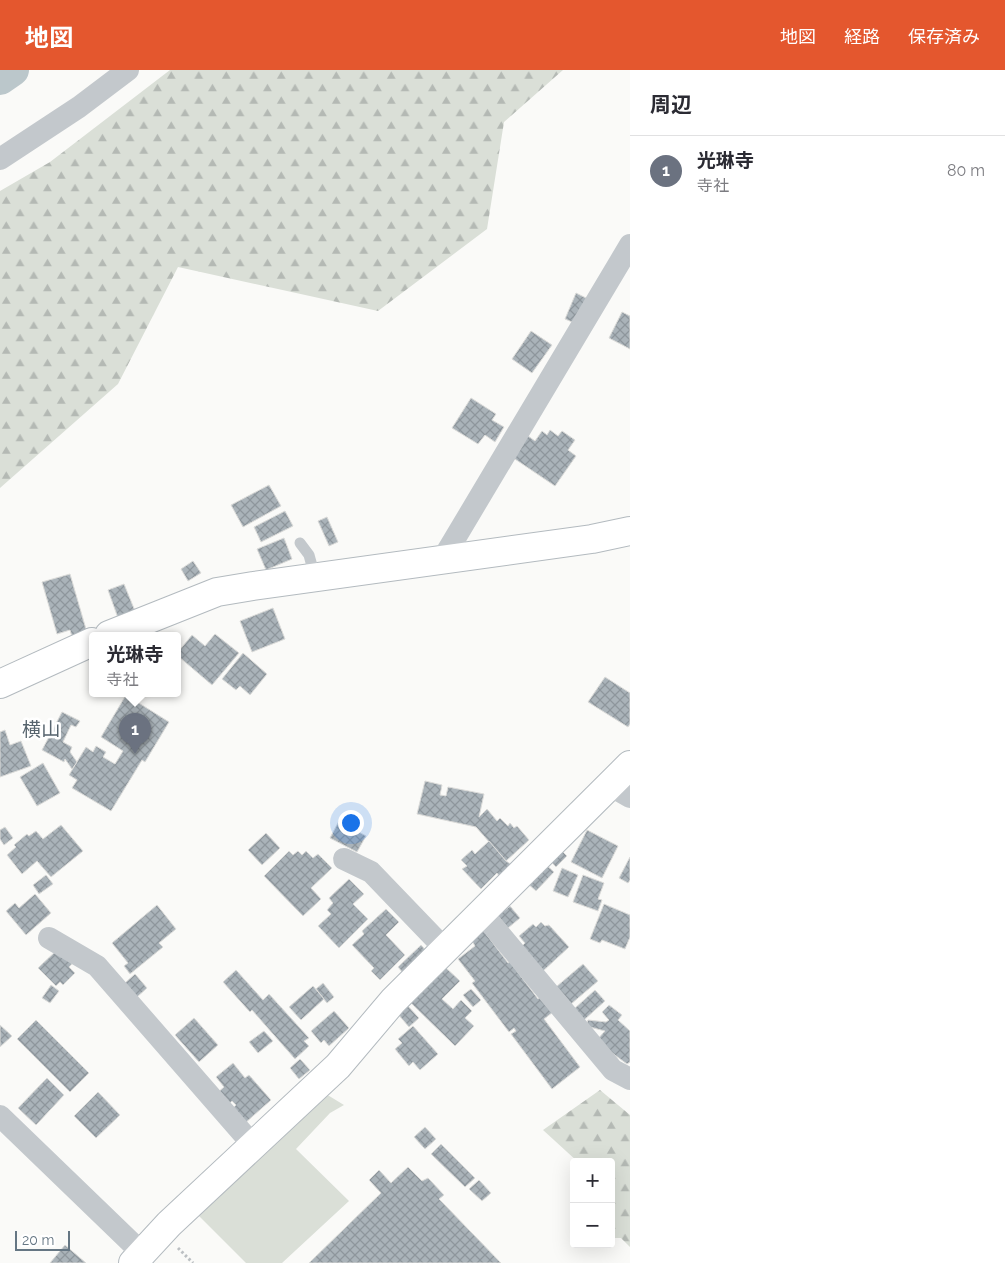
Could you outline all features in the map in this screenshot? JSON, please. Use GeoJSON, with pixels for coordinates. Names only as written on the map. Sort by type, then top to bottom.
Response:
{"type":"FeatureCollection","features":[{"type":"Feature","properties":{"kind":"street"},"geometry":{"type":"LineString","coordinates":[[0,159],[79,107],[128,70]]}},
{"type":"Feature","properties":{"kind":"street"},"geometry":{"type":"LineString","coordinates":[[442,560],[630,245]]}},
{"type":"Feature","properties":{"kind":"street"},"geometry":{"type":"LineString","coordinates":[[116,632],[216,592],[630,531]]}},
{"type":"Feature","properties":{"kind":"street"},"geometry":{"type":"LineString","coordinates":[[0,684],[89,643]]}},
{"type":"Feature","properties":{"kind":"street"},"geometry":{"type":"LineString","coordinates":[[628,767],[616,789],[630,797]]}},
{"type":"Feature","properties":{"kind":"street"},"geometry":{"type":"LineString","coordinates":[[0,1116],[138,1258],[169,1224],[338,1066],[393,1001],[628,767]]}},
{"type":"Feature","properties":{"kind":"street"},"geometry":{"type":"LineString","coordinates":[[344,859],[371,872],[445,949]]}},
{"type":"Feature","properties":{"kind":"street"},"geometry":{"type":"LineString","coordinates":[[482,913],[613,1070],[630,1079]]}},
{"type":"Feature","properties":{"kind":"street"},"geometry":{"type":"LineString","coordinates":[[49,938],[98,966],[253,1145]]}},
{"type":"Feature","properties":{"kind":"lane"},"geometry":{"type":"LineString","coordinates":[[300,543],[308,555],[314,577]]}},
{"type":"Feature","properties":{"kind":"green space"},"geometry":{"type":"Polygon","coordinates":[[[170,70],[563,70],[504,122],[487,229],[378,311],[178,267],[118,384],[0,488],[0,191],[50,162],[170,70]]]}},
{"type":"Feature","properties":{"kind":"green space"},"geometry":{"type":"Polygon","coordinates":[[[600,1090],[630,1115],[630,1247],[621,1238],[615,1238],[615,1158],[574,1158],[543,1130],[600,1090]]]}},
{"type":"Feature","properties":{"kind":"green space"},"geometry":{"type":"Polygon","coordinates":[[[321,1091],[344,1105],[330,1113],[296,1149],[349,1201],[282,1263],[246,1263],[198,1215],[321,1091]]]}},
{"type":"Feature","properties":{"kind":"building"},"geometry":{"type":"Polygon","coordinates":[[[576,293],[588,299],[577,324],[565,319],[576,293]]]}},
{"type":"Feature","properties":{"kind":"building"},"geometry":{"type":"Polygon","coordinates":[[[622,312],[630,316],[630,349],[609,338],[622,312]]]}},
{"type":"Feature","properties":{"kind":"building"},"geometry":{"type":"Polygon","coordinates":[[[531,331],[552,345],[532,373],[512,359],[531,331]]]}},
{"type":"Feature","properties":{"kind":"building"},"geometry":{"type":"Polygon","coordinates":[[[471,398],[496,414],[492,420],[504,427],[495,442],[485,435],[478,444],[452,428],[471,398]]]}},
{"type":"Feature","properties":{"kind":"building"},"geometry":{"type":"Polygon","coordinates":[[[550,430],[558,436],[562,431],[575,440],[568,450],[576,456],[555,486],[509,455],[524,433],[535,441],[542,431],[547,435],[550,430]]]}},
{"type":"Feature","properties":{"kind":"building"},"geometry":{"type":"Polygon","coordinates":[[[269,485],[281,506],[243,527],[231,505],[269,485]]]}},
{"type":"Feature","properties":{"kind":"building"},"geometry":{"type":"Polygon","coordinates":[[[285,511],[293,526],[261,542],[254,527],[285,511]]]}},
{"type":"Feature","properties":{"kind":"building"},"geometry":{"type":"Polygon","coordinates":[[[327,517],[338,542],[329,546],[318,521],[327,517]]]}},
{"type":"Feature","properties":{"kind":"building"},"geometry":{"type":"Polygon","coordinates":[[[284,538],[292,559],[266,570],[257,549],[284,538]]]}},
{"type":"Feature","properties":{"kind":"building"},"geometry":{"type":"Polygon","coordinates":[[[193,561],[201,573],[188,581],[181,569],[193,561]]]}},
{"type":"Feature","properties":{"kind":"building"},"geometry":{"type":"Polygon","coordinates":[[[70,574],[88,636],[73,640],[70,630],[57,634],[42,582],[70,574]]]}},
{"type":"Feature","properties":{"kind":"building"},"geometry":{"type":"Polygon","coordinates":[[[124,584],[135,611],[118,618],[108,590],[124,584]]]}},
{"type":"Feature","properties":{"kind":"building"},"geometry":{"type":"Polygon","coordinates":[[[273,608],[285,639],[252,652],[240,621],[273,608]]]}},
{"type":"Feature","properties":{"kind":"building"},"geometry":{"type":"Polygon","coordinates":[[[215,634],[239,653],[212,685],[181,659],[181,648],[192,635],[205,646],[215,634]]]}},
{"type":"Feature","properties":{"kind":"building"},"geometry":{"type":"Polygon","coordinates":[[[243,653],[267,674],[250,695],[240,686],[236,690],[222,679],[243,653]]]}},
{"type":"Feature","properties":{"kind":"building"},"geometry":{"type":"Polygon","coordinates":[[[605,677],[630,693],[630,724],[628,727],[588,702],[605,677]]]}},
{"type":"Feature","properties":{"kind":"building"},"geometry":{"type":"Polygon","coordinates":[[[125,697],[129,697],[169,722],[145,762],[142,760],[111,811],[72,788],[77,780],[69,775],[86,747],[93,752],[96,746],[106,752],[103,757],[115,764],[123,751],[101,737],[125,697]]]}},
{"type":"Feature","properties":{"kind":"building"},"geometry":{"type":"Polygon","coordinates":[[[62,712],[80,721],[76,727],[71,725],[63,742],[72,747],[70,752],[77,762],[72,769],[65,759],[64,762],[42,750],[62,712]]]}},
{"type":"Feature","properties":{"kind":"building"},"geometry":{"type":"Polygon","coordinates":[[[5,730],[10,745],[21,741],[31,766],[0,777],[0,732],[5,730]]]}},
{"type":"Feature","properties":{"kind":"building"},"geometry":{"type":"Polygon","coordinates":[[[43,763],[60,793],[37,806],[20,777],[43,763]]]}},
{"type":"Feature","properties":{"kind":"building"},"geometry":{"type":"Polygon","coordinates":[[[425,781],[442,785],[440,795],[446,796],[448,787],[484,794],[479,817],[487,809],[497,821],[500,818],[508,826],[510,823],[514,828],[517,826],[529,840],[506,861],[476,827],[417,814],[425,781]]]}},
{"type":"Feature","properties":{"kind":"building"},"geometry":{"type":"Polygon","coordinates":[[[339,821],[366,836],[357,852],[330,838],[339,821]]]}},
{"type":"Feature","properties":{"kind":"building"},"geometry":{"type":"Polygon","coordinates":[[[61,825],[83,851],[51,877],[37,861],[22,874],[7,855],[16,847],[14,845],[27,834],[29,836],[36,831],[43,839],[61,825]]]}},
{"type":"Feature","properties":{"kind":"building"},"geometry":{"type":"Polygon","coordinates":[[[5,827],[13,838],[4,845],[0,839],[0,830],[5,827]]]}},
{"type":"Feature","properties":{"kind":"building"},"geometry":{"type":"Polygon","coordinates":[[[587,830],[618,846],[602,878],[571,862],[587,830]]]}},
{"type":"Feature","properties":{"kind":"building"},"geometry":{"type":"Polygon","coordinates":[[[266,833],[280,848],[262,865],[248,850],[266,833]]]}},
{"type":"Feature","properties":{"kind":"building"},"geometry":{"type":"Polygon","coordinates":[[[489,841],[506,861],[512,865],[500,877],[497,873],[481,889],[462,869],[467,866],[461,860],[472,850],[475,854],[489,841]]]}},
{"type":"Feature","properties":{"kind":"building"},"geometry":{"type":"Polygon","coordinates":[[[559,848],[567,856],[556,867],[548,858],[559,848]]]}},
{"type":"Feature","properties":{"kind":"building"},"geometry":{"type":"Polygon","coordinates":[[[289,851],[293,855],[298,851],[302,855],[306,851],[313,858],[318,854],[332,868],[311,888],[321,899],[303,916],[264,876],[289,851]]]}},
{"type":"Feature","properties":{"kind":"building"},"geometry":{"type":"Polygon","coordinates":[[[630,857],[630,880],[628,883],[619,878],[630,857]]]}},
{"type":"Feature","properties":{"kind":"building"},"geometry":{"type":"Polygon","coordinates":[[[544,863],[554,872],[536,891],[526,882],[544,863]]]}},
{"type":"Feature","properties":{"kind":"building"},"geometry":{"type":"Polygon","coordinates":[[[562,868],[578,875],[568,897],[553,891],[562,868]]]}},
{"type":"Feature","properties":{"kind":"building"},"geometry":{"type":"Polygon","coordinates":[[[46,875],[53,884],[39,894],[33,885],[46,875]]]}},
{"type":"Feature","properties":{"kind":"building"},"geometry":{"type":"Polygon","coordinates":[[[583,875],[604,883],[598,899],[602,900],[598,911],[573,902],[583,875]]]}},
{"type":"Feature","properties":{"kind":"building"},"geometry":{"type":"Polygon","coordinates":[[[349,879],[364,894],[353,904],[368,919],[339,948],[318,926],[331,914],[327,910],[333,903],[329,898],[349,879]]]}},
{"type":"Feature","properties":{"kind":"building"},"geometry":{"type":"Polygon","coordinates":[[[35,894],[51,913],[26,935],[6,911],[15,903],[19,908],[35,894]]]}},
{"type":"Feature","properties":{"kind":"building"},"geometry":{"type":"Polygon","coordinates":[[[604,904],[630,915],[630,937],[625,949],[602,940],[600,943],[590,939],[604,904]]]}},
{"type":"Feature","properties":{"kind":"building"},"geometry":{"type":"Polygon","coordinates":[[[157,905],[176,929],[159,943],[163,947],[130,974],[124,966],[128,963],[112,943],[157,905]]]}},
{"type":"Feature","properties":{"kind":"building"},"geometry":{"type":"Polygon","coordinates":[[[510,906],[520,918],[508,928],[498,916],[510,906]]]}},
{"type":"Feature","properties":{"kind":"building"},"geometry":{"type":"Polygon","coordinates":[[[386,909],[399,922],[386,935],[405,955],[380,980],[371,971],[374,968],[352,945],[364,934],[362,931],[386,909]]]}},
{"type":"Feature","properties":{"kind":"building"},"geometry":{"type":"Polygon","coordinates":[[[541,922],[545,926],[549,925],[569,947],[543,971],[521,947],[525,943],[519,936],[533,924],[536,927],[541,922]]]}},
{"type":"Feature","properties":{"kind":"building"},"geometry":{"type":"Polygon","coordinates":[[[483,930],[538,999],[541,997],[553,1012],[544,1019],[580,1067],[552,1089],[511,1034],[516,1031],[514,1028],[509,1032],[472,983],[475,981],[458,959],[475,946],[471,939],[483,930]]]}},
{"type":"Feature","properties":{"kind":"building"},"geometry":{"type":"Polygon","coordinates":[[[421,945],[427,952],[404,974],[398,967],[421,945]]]}},
{"type":"Feature","properties":{"kind":"building"},"geometry":{"type":"Polygon","coordinates":[[[57,950],[72,964],[69,967],[75,973],[63,985],[60,982],[56,986],[38,968],[57,950]]]}},
{"type":"Feature","properties":{"kind":"building"},"geometry":{"type":"Polygon","coordinates":[[[583,964],[598,981],[571,1004],[556,987],[583,964]]]}},
{"type":"Feature","properties":{"kind":"building"},"geometry":{"type":"Polygon","coordinates":[[[445,967],[460,981],[442,999],[453,1009],[461,1000],[472,1011],[465,1018],[474,1026],[455,1046],[410,1002],[445,967]]]}},
{"type":"Feature","properties":{"kind":"building"},"geometry":{"type":"Polygon","coordinates":[[[236,970],[263,1000],[269,994],[309,1038],[304,1041],[309,1046],[295,1059],[252,1010],[250,1012],[223,982],[236,970]]]}},
{"type":"Feature","properties":{"kind":"building"},"geometry":{"type":"Polygon","coordinates":[[[135,974],[147,988],[137,997],[125,983],[135,974]]]}},
{"type":"Feature","properties":{"kind":"building"},"geometry":{"type":"Polygon","coordinates":[[[323,983],[334,997],[327,1003],[316,989],[323,983]]]}},
{"type":"Feature","properties":{"kind":"building"},"geometry":{"type":"Polygon","coordinates":[[[51,985],[59,991],[50,1003],[42,998],[51,985]]]}},
{"type":"Feature","properties":{"kind":"building"},"geometry":{"type":"Polygon","coordinates":[[[313,986],[324,999],[301,1020],[289,1007],[313,986]]]}},
{"type":"Feature","properties":{"kind":"building"},"geometry":{"type":"Polygon","coordinates":[[[471,989],[481,1000],[473,1007],[463,995],[471,989]]]}},
{"type":"Feature","properties":{"kind":"building"},"geometry":{"type":"Polygon","coordinates":[[[595,990],[605,1001],[584,1020],[574,1009],[595,990]]]}},
{"type":"Feature","properties":{"kind":"building"},"geometry":{"type":"Polygon","coordinates":[[[406,1004],[419,1018],[409,1027],[397,1013],[406,1004]]]}},
{"type":"Feature","properties":{"kind":"building"},"geometry":{"type":"Polygon","coordinates":[[[609,1005],[622,1015],[618,1020],[630,1031],[630,1062],[627,1064],[596,1041],[605,1031],[586,1026],[588,1020],[606,1022],[609,1020],[602,1012],[609,1005]]]}},
{"type":"Feature","properties":{"kind":"building"},"geometry":{"type":"Polygon","coordinates":[[[334,1011],[349,1028],[329,1046],[324,1040],[321,1043],[311,1031],[334,1011]]]}},
{"type":"Feature","properties":{"kind":"building"},"geometry":{"type":"Polygon","coordinates":[[[194,1018],[218,1045],[199,1062],[175,1035],[194,1018]]]}},
{"type":"Feature","properties":{"kind":"building"},"geometry":{"type":"Polygon","coordinates":[[[36,1020],[89,1073],[70,1092],[17,1039],[36,1020]]]}},
{"type":"Feature","properties":{"kind":"building"},"geometry":{"type":"Polygon","coordinates":[[[0,1025],[12,1036],[0,1047],[0,1025]]]}},
{"type":"Feature","properties":{"kind":"building"},"geometry":{"type":"Polygon","coordinates":[[[413,1026],[438,1054],[420,1070],[413,1062],[409,1066],[395,1049],[402,1043],[398,1039],[413,1026]]]}},
{"type":"Feature","properties":{"kind":"building"},"geometry":{"type":"Polygon","coordinates":[[[264,1031],[273,1041],[258,1053],[249,1042],[264,1031]]]}},
{"type":"Feature","properties":{"kind":"building"},"geometry":{"type":"Polygon","coordinates":[[[300,1059],[310,1070],[299,1079],[290,1068],[300,1059]]]}},
{"type":"Feature","properties":{"kind":"building"},"geometry":{"type":"Polygon","coordinates":[[[233,1063],[245,1078],[249,1075],[271,1100],[244,1124],[232,1109],[236,1105],[232,1101],[226,1107],[215,1095],[224,1087],[216,1077],[233,1063]]]}},
{"type":"Feature","properties":{"kind":"building"},"geometry":{"type":"Polygon","coordinates":[[[47,1078],[64,1095],[36,1125],[18,1108],[47,1078]]]}},
{"type":"Feature","properties":{"kind":"building"},"geometry":{"type":"Polygon","coordinates":[[[98,1092],[120,1115],[96,1138],[74,1116],[98,1092]]]}},
{"type":"Feature","properties":{"kind":"building"},"geometry":{"type":"Polygon","coordinates":[[[425,1127],[436,1139],[425,1149],[414,1137],[425,1127]]]}},
{"type":"Feature","properties":{"kind":"building"},"geometry":{"type":"Polygon","coordinates":[[[441,1144],[475,1178],[465,1187],[431,1154],[441,1144]]]}},
{"type":"Feature","properties":{"kind":"building"},"geometry":{"type":"Polygon","coordinates":[[[408,1167],[422,1181],[428,1178],[444,1195],[439,1199],[501,1263],[309,1263],[381,1193],[369,1180],[379,1170],[391,1183],[408,1167]]]}},
{"type":"Feature","properties":{"kind":"building"},"geometry":{"type":"Polygon","coordinates":[[[479,1180],[491,1193],[482,1201],[469,1189],[479,1180]]]}},
{"type":"Feature","properties":{"kind":"building"},"geometry":{"type":"Polygon","coordinates":[[[65,1245],[86,1263],[50,1263],[65,1245]]]}},
{"type":"Feature","properties":{"kind":"waterway"},"geometry":{"type":"LineString","coordinates":[[0,79],[13,70]]}},
{"type":"Feature","properties":{"kind":"place","name":"光琳寺"},"geometry":{"type":"Point","coordinates":[135,754]}},
{"type":"Feature","properties":{"kind":"district","name":"横山"},"geometry":{"type":"Point","coordinates":[41,729]}}]}
